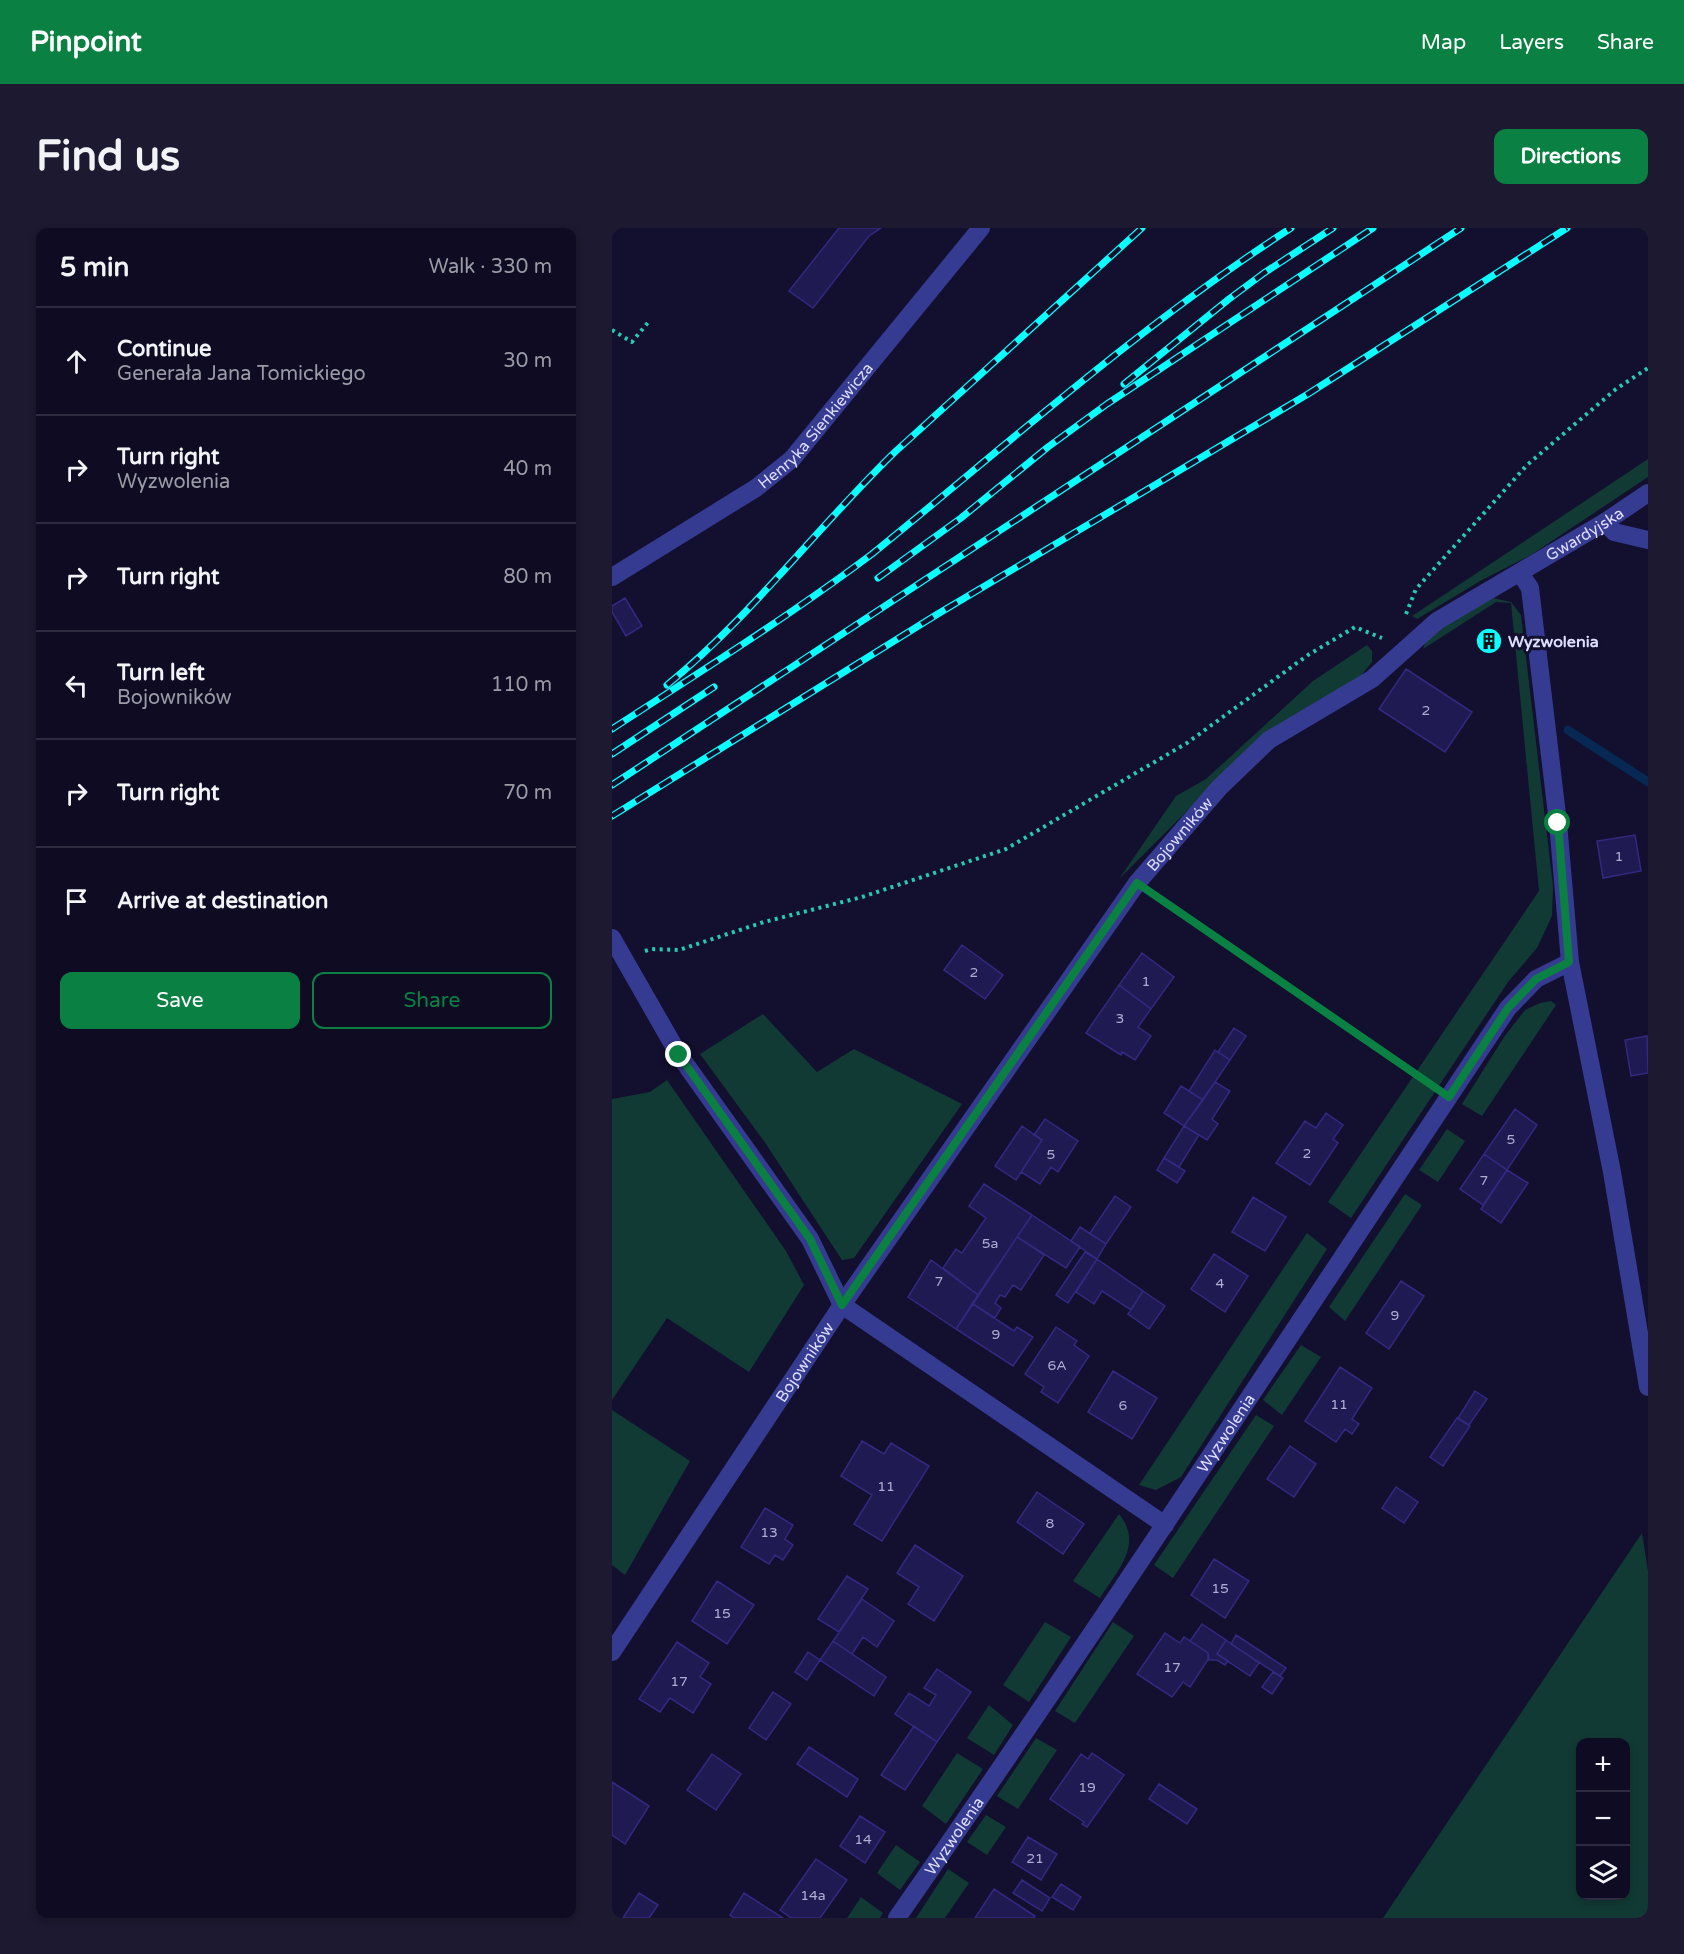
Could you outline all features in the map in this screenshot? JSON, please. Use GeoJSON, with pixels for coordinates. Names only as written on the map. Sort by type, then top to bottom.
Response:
{"type":"FeatureCollection","features":[{"type":"Feature","properties":{"kind":"street","name":"Henryka Sienkiewicza"},"geometry":{"type":"LineString","coordinates":[[612,578],[756,488],[792,459],[981,228]]}},
{"type":"Feature","properties":{"kind":"street","name":"Gwardyjska"},"geometry":{"type":"LineString","coordinates":[[1406,648],[1437,621],[1605,522],[1648,493]]}},
{"type":"Feature","properties":{"kind":"street"},"geometry":{"type":"LineString","coordinates":[[1605,522],[1614,532],[1648,540]]}},
{"type":"Feature","properties":{"kind":"street"},"geometry":{"type":"LineString","coordinates":[[1520,573],[1530,588],[1558,823],[1569,962],[1612,1172],[1648,1387]]}},
{"type":"Feature","properties":{"kind":"street","name":"Bojowników"},"geometry":{"type":"LineString","coordinates":[[612,1652],[842,1305],[1137,883],[1220,788],[1269,740],[1372,679],[1406,648]]}},
{"type":"Feature","properties":{"kind":"street"},"geometry":{"type":"LineString","coordinates":[[612,938],[679,1055],[810,1239],[842,1305],[1165,1525]]}},
{"type":"Feature","properties":{"kind":"street","name":"Wyzwolenia"},"geometry":{"type":"LineString","coordinates":[[897,1918],[1165,1525],[1508,1008],[1536,979],[1569,962]]}},
{"type":"Feature","properties":{"kind":"path"},"geometry":{"type":"LineString","coordinates":[[612,330],[632,342],[650,320]]}},
{"type":"Feature","properties":{"kind":"path"},"geometry":{"type":"LineString","coordinates":[[625,961],[651,949],[679,950],[764,922],[862,897],[1006,849],[1187,743],[1308,655],[1355,627],[1406,648],[1403,621],[1416,589],[1527,465],[1616,389],[1648,368]]}},
{"type":"Feature","properties":{"kind":"path"},"geometry":{"type":"LineString","coordinates":[[1137,883],[1449,1097]]}},
{"type":"Feature","properties":{"kind":"green space"},"geometry":{"type":"Polygon","coordinates":[[[1648,459],[1648,477],[1531,555],[1482,580],[1417,619],[1412,616],[1648,459]]]}},
{"type":"Feature","properties":{"kind":"green space"},"geometry":{"type":"Polygon","coordinates":[[[1493,598],[1511,602],[1521,615],[1553,886],[1552,916],[1537,948],[1508,982],[1351,1218],[1328,1202],[1539,891],[1511,603],[1496,602],[1423,649],[1434,631],[1443,624],[1462,612],[1493,598]]]}},
{"type":"Feature","properties":{"kind":"green space"},"geometry":{"type":"Polygon","coordinates":[[[1367,645],[1372,651],[1372,662],[1359,678],[1265,733],[1119,879],[1176,796],[1206,779],[1313,681],[1367,645]]]}},
{"type":"Feature","properties":{"kind":"green space"},"geometry":{"type":"Polygon","coordinates":[[[1551,1001],[1556,1005],[1482,1116],[1462,1104],[1504,1037],[1525,1010],[1551,1001]]]}},
{"type":"Feature","properties":{"kind":"green space"},"geometry":{"type":"Polygon","coordinates":[[[763,1014],[817,1072],[854,1049],[962,1104],[854,1258],[842,1260],[766,1144],[700,1054],[763,1014]]]}},
{"type":"Feature","properties":{"kind":"green space"},"geometry":{"type":"Polygon","coordinates":[[[667,1080],[786,1251],[804,1285],[749,1372],[667,1318],[612,1400],[612,1099],[650,1092],[667,1080]]]}},
{"type":"Feature","properties":{"kind":"green space"},"geometry":{"type":"Polygon","coordinates":[[[1447,1129],[1465,1141],[1438,1182],[1419,1170],[1447,1129]]]}},
{"type":"Feature","properties":{"kind":"green space"},"geometry":{"type":"Polygon","coordinates":[[[1405,1194],[1422,1205],[1345,1321],[1329,1307],[1405,1194]]]}},
{"type":"Feature","properties":{"kind":"green space"},"geometry":{"type":"Polygon","coordinates":[[[1307,1233],[1327,1249],[1181,1477],[1156,1490],[1139,1485],[1307,1233]]]}},
{"type":"Feature","properties":{"kind":"green space"},"geometry":{"type":"Polygon","coordinates":[[[1301,1345],[1321,1357],[1282,1415],[1263,1400],[1301,1345]]]}},
{"type":"Feature","properties":{"kind":"green space"},"geometry":{"type":"Polygon","coordinates":[[[612,1410],[690,1461],[625,1575],[612,1565],[612,1410]]]}},
{"type":"Feature","properties":{"kind":"green space"},"geometry":{"type":"Polygon","coordinates":[[[1256,1415],[1274,1426],[1173,1578],[1154,1565],[1256,1415]]]}},
{"type":"Feature","properties":{"kind":"green space"},"geometry":{"type":"Polygon","coordinates":[[[1119,1514],[1126,1525],[1129,1536],[1128,1547],[1120,1567],[1100,1598],[1073,1581],[1119,1514]]]}},
{"type":"Feature","properties":{"kind":"green space"},"geometry":{"type":"Polygon","coordinates":[[[1642,1533],[1648,1571],[1648,1918],[1383,1918],[1642,1533]]]}},
{"type":"Feature","properties":{"kind":"green space"},"geometry":{"type":"Polygon","coordinates":[[[1045,1622],[1071,1637],[1029,1702],[1003,1685],[1045,1622]]]}},
{"type":"Feature","properties":{"kind":"green space"},"geometry":{"type":"Polygon","coordinates":[[[1113,1622],[1134,1636],[1075,1723],[1055,1711],[1113,1622]]]}},
{"type":"Feature","properties":{"kind":"green space"},"geometry":{"type":"Polygon","coordinates":[[[989,1705],[1013,1725],[994,1755],[967,1738],[989,1705]]]}},
{"type":"Feature","properties":{"kind":"green space"},"geometry":{"type":"Polygon","coordinates":[[[1036,1738],[1057,1750],[1018,1809],[997,1796],[1036,1738]]]}},
{"type":"Feature","properties":{"kind":"green space"},"geometry":{"type":"Polygon","coordinates":[[[957,1753],[983,1769],[946,1824],[922,1806],[957,1753]]]}},
{"type":"Feature","properties":{"kind":"green space"},"geometry":{"type":"Polygon","coordinates":[[[986,1815],[1006,1827],[987,1855],[967,1842],[986,1815]]]}},
{"type":"Feature","properties":{"kind":"green space"},"geometry":{"type":"Polygon","coordinates":[[[896,1845],[920,1862],[900,1890],[877,1873],[896,1845]]]}},
{"type":"Feature","properties":{"kind":"green space"},"geometry":{"type":"Polygon","coordinates":[[[948,1869],[969,1883],[945,1918],[916,1918],[948,1869]]]}},
{"type":"Feature","properties":{"kind":"green space"},"geometry":{"type":"Polygon","coordinates":[[[861,1897],[883,1913],[880,1918],[847,1918],[861,1897]]]}},
{"type":"Feature","properties":{"kind":"building"},"geometry":{"type":"Polygon","coordinates":[[[839,228],[881,228],[869,236],[813,308],[789,291],[839,228]]]}},
{"type":"Feature","properties":{"kind":"building"},"geometry":{"type":"Polygon","coordinates":[[[625,598],[642,626],[626,636],[612,612],[612,606],[625,598]]]}},
{"type":"Feature","properties":{"kind":"building","name":"Wyzwolenia"},"geometry":{"type":"Polygon","coordinates":[[[1493,630],[1495,650],[1485,651],[1482,631],[1493,630]]]}},
{"type":"Feature","properties":{"kind":"building"},"geometry":{"type":"Polygon","coordinates":[[[1406,669],[1472,712],[1445,752],[1379,709],[1406,669]]]}},
{"type":"Feature","properties":{"kind":"building"},"geometry":{"type":"Polygon","coordinates":[[[1635,835],[1641,871],[1603,878],[1597,841],[1635,835]]]}},
{"type":"Feature","properties":{"kind":"building"},"geometry":{"type":"Polygon","coordinates":[[[962,945],[1003,975],[985,999],[944,970],[962,945]]]}},
{"type":"Feature","properties":{"kind":"building"},"geometry":{"type":"Polygon","coordinates":[[[1142,953],[1174,977],[1151,1009],[1119,985],[1142,953]]]}},
{"type":"Feature","properties":{"kind":"building"},"geometry":{"type":"Polygon","coordinates":[[[1119,985],[1151,1009],[1138,1027],[1151,1036],[1135,1060],[1122,1052],[1121,1055],[1086,1033],[1119,985]]]}},
{"type":"Feature","properties":{"kind":"building"},"geometry":{"type":"Polygon","coordinates":[[[1234,1028],[1246,1036],[1230,1060],[1218,1052],[1234,1028]]]}},
{"type":"Feature","properties":{"kind":"building"},"geometry":{"type":"Polygon","coordinates":[[[1647,1036],[1648,1073],[1631,1076],[1625,1040],[1647,1036]]]}},
{"type":"Feature","properties":{"kind":"building"},"geometry":{"type":"Polygon","coordinates":[[[1215,1050],[1230,1060],[1203,1100],[1189,1091],[1215,1050]]]}},
{"type":"Feature","properties":{"kind":"building"},"geometry":{"type":"Polygon","coordinates":[[[1215,1082],[1230,1091],[1212,1119],[1218,1124],[1207,1140],[1184,1126],[1215,1082]]]}},
{"type":"Feature","properties":{"kind":"building"},"geometry":{"type":"Polygon","coordinates":[[[1181,1086],[1203,1100],[1184,1126],[1164,1113],[1181,1086]]]}},
{"type":"Feature","properties":{"kind":"building"},"geometry":{"type":"Polygon","coordinates":[[[1515,1109],[1537,1125],[1507,1170],[1484,1154],[1515,1109]]]}},
{"type":"Feature","properties":{"kind":"building"},"geometry":{"type":"Polygon","coordinates":[[[1326,1113],[1343,1125],[1333,1139],[1338,1143],[1310,1185],[1276,1163],[1305,1121],[1316,1128],[1326,1113]]]}},
{"type":"Feature","properties":{"kind":"building"},"geometry":{"type":"Polygon","coordinates":[[[1045,1119],[1078,1141],[1058,1172],[1051,1167],[1040,1184],[1021,1172],[1042,1140],[1034,1135],[1045,1119]]]}},
{"type":"Feature","properties":{"kind":"building"},"geometry":{"type":"Polygon","coordinates":[[[1022,1126],[1042,1140],[1016,1180],[995,1166],[1022,1126]]]}},
{"type":"Feature","properties":{"kind":"building"},"geometry":{"type":"Polygon","coordinates":[[[1184,1126],[1199,1135],[1179,1167],[1164,1158],[1184,1126]]]}},
{"type":"Feature","properties":{"kind":"building"},"geometry":{"type":"Polygon","coordinates":[[[1484,1154],[1507,1170],[1483,1205],[1460,1189],[1484,1154]]]}},
{"type":"Feature","properties":{"kind":"building"},"geometry":{"type":"Polygon","coordinates":[[[1164,1158],[1185,1171],[1177,1183],[1157,1170],[1164,1158]]]}},
{"type":"Feature","properties":{"kind":"building"},"geometry":{"type":"Polygon","coordinates":[[[1507,1170],[1528,1183],[1501,1223],[1481,1209],[1507,1170]]]}},
{"type":"Feature","properties":{"kind":"building"},"geometry":{"type":"Polygon","coordinates":[[[984,1184],[1032,1215],[978,1295],[943,1268],[956,1249],[962,1253],[986,1218],[969,1206],[984,1184]]]}},
{"type":"Feature","properties":{"kind":"building"},"geometry":{"type":"Polygon","coordinates":[[[1115,1196],[1131,1207],[1106,1244],[1090,1233],[1115,1196]]]}},
{"type":"Feature","properties":{"kind":"building"},"geometry":{"type":"Polygon","coordinates":[[[1253,1197],[1286,1217],[1265,1251],[1232,1232],[1253,1197]]]}},
{"type":"Feature","properties":{"kind":"building"},"geometry":{"type":"Polygon","coordinates":[[[1032,1215],[1080,1247],[1066,1268],[1017,1237],[1032,1215]]]}},
{"type":"Feature","properties":{"kind":"building"},"geometry":{"type":"Polygon","coordinates":[[[1080,1227],[1106,1244],[1097,1259],[1071,1241],[1080,1227]]]}},
{"type":"Feature","properties":{"kind":"building"},"geometry":{"type":"Polygon","coordinates":[[[1017,1237],[1044,1255],[1021,1290],[1013,1285],[1005,1297],[1000,1295],[995,1303],[1001,1308],[995,1318],[973,1304],[1017,1237]]]}},
{"type":"Feature","properties":{"kind":"building"},"geometry":{"type":"Polygon","coordinates":[[[1085,1252],[1097,1259],[1068,1303],[1056,1295],[1085,1252]]]}},
{"type":"Feature","properties":{"kind":"building"},"geometry":{"type":"Polygon","coordinates":[[[1214,1254],[1248,1276],[1225,1312],[1191,1289],[1214,1254]]]}},
{"type":"Feature","properties":{"kind":"building"},"geometry":{"type":"Polygon","coordinates":[[[1097,1259],[1143,1291],[1131,1310],[1102,1291],[1094,1304],[1076,1292],[1097,1259]]]}},
{"type":"Feature","properties":{"kind":"building"},"geometry":{"type":"Polygon","coordinates":[[[931,1260],[978,1295],[956,1329],[908,1297],[931,1260]]]}},
{"type":"Feature","properties":{"kind":"building"},"geometry":{"type":"Polygon","coordinates":[[[1401,1281],[1424,1296],[1389,1349],[1366,1333],[1401,1281]]]}},
{"type":"Feature","properties":{"kind":"building"},"geometry":{"type":"Polygon","coordinates":[[[1143,1291],[1165,1306],[1149,1329],[1128,1314],[1143,1291]]]}},
{"type":"Feature","properties":{"kind":"building"},"geometry":{"type":"Polygon","coordinates":[[[973,1304],[1014,1331],[1017,1327],[1033,1337],[1013,1366],[956,1329],[973,1304]]]}},
{"type":"Feature","properties":{"kind":"building"},"geometry":{"type":"Polygon","coordinates":[[[1056,1327],[1077,1341],[1074,1345],[1089,1356],[1058,1403],[1041,1392],[1044,1387],[1025,1374],[1056,1327]]]}},
{"type":"Feature","properties":{"kind":"building"},"geometry":{"type":"Polygon","coordinates":[[[1340,1367],[1372,1388],[1352,1419],[1359,1424],[1352,1434],[1345,1429],[1336,1442],[1305,1421],[1340,1367]]]}},
{"type":"Feature","properties":{"kind":"building"},"geometry":{"type":"Polygon","coordinates":[[[1113,1371],[1157,1398],[1132,1439],[1088,1412],[1113,1371]]]}},
{"type":"Feature","properties":{"kind":"building"},"geometry":{"type":"Polygon","coordinates":[[[1475,1391],[1487,1399],[1469,1425],[1458,1418],[1475,1391]]]}},
{"type":"Feature","properties":{"kind":"building"},"geometry":{"type":"Polygon","coordinates":[[[1457,1418],[1470,1426],[1443,1466],[1430,1457],[1457,1418]]]}},
{"type":"Feature","properties":{"kind":"building"},"geometry":{"type":"Polygon","coordinates":[[[862,1441],[884,1454],[891,1443],[929,1466],[882,1541],[854,1524],[872,1495],[841,1476],[862,1441]]]}},
{"type":"Feature","properties":{"kind":"building"},"geometry":{"type":"Polygon","coordinates":[[[1290,1446],[1316,1464],[1294,1497],[1267,1479],[1290,1446]]]}},
{"type":"Feature","properties":{"kind":"building"},"geometry":{"type":"Polygon","coordinates":[[[1396,1487],[1418,1502],[1404,1523],[1382,1508],[1396,1487]]]}},
{"type":"Feature","properties":{"kind":"building"},"geometry":{"type":"Polygon","coordinates":[[[1037,1492],[1084,1524],[1063,1554],[1017,1522],[1037,1492]]]}},
{"type":"Feature","properties":{"kind":"building"},"geometry":{"type":"Polygon","coordinates":[[[765,1508],[793,1525],[785,1539],[793,1545],[783,1560],[775,1555],[769,1564],[741,1547],[765,1508]]]}},
{"type":"Feature","properties":{"kind":"building"},"geometry":{"type":"Polygon","coordinates":[[[915,1545],[963,1576],[934,1621],[908,1604],[919,1587],[897,1573],[915,1545]]]}},
{"type":"Feature","properties":{"kind":"building"},"geometry":{"type":"Polygon","coordinates":[[[1214,1559],[1249,1581],[1225,1618],[1191,1595],[1214,1559]]]}},
{"type":"Feature","properties":{"kind":"building"},"geometry":{"type":"Polygon","coordinates":[[[847,1576],[868,1589],[839,1632],[818,1619],[847,1576]]]}},
{"type":"Feature","properties":{"kind":"building"},"geometry":{"type":"Polygon","coordinates":[[[717,1581],[754,1605],[727,1644],[692,1621],[717,1581]]]}},
{"type":"Feature","properties":{"kind":"building"},"geometry":{"type":"Polygon","coordinates":[[[862,1599],[894,1621],[877,1647],[863,1637],[852,1654],[833,1641],[862,1599]]]}},
{"type":"Feature","properties":{"kind":"building"},"geometry":{"type":"Polygon","coordinates":[[[1202,1624],[1226,1640],[1217,1654],[1228,1661],[1225,1665],[1217,1660],[1208,1660],[1208,1653],[1190,1641],[1202,1624]]]}},
{"type":"Feature","properties":{"kind":"building"},"geometry":{"type":"Polygon","coordinates":[[[1165,1633],[1180,1643],[1184,1637],[1208,1653],[1209,1658],[1190,1687],[1183,1682],[1172,1697],[1137,1674],[1165,1633]]]}},
{"type":"Feature","properties":{"kind":"building"},"geometry":{"type":"Polygon","coordinates":[[[1236,1635],[1286,1668],[1280,1676],[1231,1644],[1236,1635]]]}},
{"type":"Feature","properties":{"kind":"building"},"geometry":{"type":"Polygon","coordinates":[[[1226,1640],[1259,1663],[1250,1676],[1217,1654],[1226,1640]]]}},
{"type":"Feature","properties":{"kind":"building"},"geometry":{"type":"Polygon","coordinates":[[[833,1641],[886,1677],[874,1696],[820,1660],[833,1641]]]}},
{"type":"Feature","properties":{"kind":"building"},"geometry":{"type":"Polygon","coordinates":[[[677,1642],[709,1663],[700,1677],[711,1684],[693,1713],[670,1698],[660,1712],[639,1699],[677,1642]]]}},
{"type":"Feature","properties":{"kind":"building"},"geometry":{"type":"Polygon","coordinates":[[[808,1652],[820,1660],[807,1680],[795,1672],[808,1652]]]}},
{"type":"Feature","properties":{"kind":"building"},"geometry":{"type":"Polygon","coordinates":[[[937,1669],[971,1692],[937,1742],[895,1714],[909,1693],[929,1706],[936,1695],[924,1688],[937,1669]]]}},
{"type":"Feature","properties":{"kind":"building"},"geometry":{"type":"Polygon","coordinates":[[[1273,1672],[1283,1678],[1272,1694],[1262,1687],[1273,1672]]]}},
{"type":"Feature","properties":{"kind":"building"},"geometry":{"type":"Polygon","coordinates":[[[773,1692],[791,1704],[766,1740],[749,1728],[773,1692]]]}},
{"type":"Feature","properties":{"kind":"building"},"geometry":{"type":"Polygon","coordinates":[[[914,1726],[937,1742],[905,1790],[881,1775],[914,1726]]]}},
{"type":"Feature","properties":{"kind":"building"},"geometry":{"type":"Polygon","coordinates":[[[809,1747],[858,1779],[847,1797],[797,1764],[809,1747]]]}},
{"type":"Feature","properties":{"kind":"building"},"geometry":{"type":"Polygon","coordinates":[[[1092,1753],[1124,1775],[1087,1827],[1082,1824],[1084,1822],[1050,1799],[1081,1754],[1088,1759],[1092,1753]]]}},
{"type":"Feature","properties":{"kind":"building"},"geometry":{"type":"Polygon","coordinates":[[[712,1754],[741,1774],[716,1810],[687,1790],[712,1754]]]}},
{"type":"Feature","properties":{"kind":"building"},"geometry":{"type":"Polygon","coordinates":[[[612,1782],[649,1806],[625,1844],[612,1835],[612,1782]]]}},
{"type":"Feature","properties":{"kind":"building"},"geometry":{"type":"Polygon","coordinates":[[[1159,1784],[1197,1809],[1187,1824],[1149,1799],[1159,1784]]]}},
{"type":"Feature","properties":{"kind":"building"},"geometry":{"type":"Polygon","coordinates":[[[860,1816],[885,1832],[865,1863],[840,1846],[860,1816]]]}},
{"type":"Feature","properties":{"kind":"building"},"geometry":{"type":"Polygon","coordinates":[[[1028,1837],[1057,1854],[1041,1880],[1012,1862],[1028,1837]]]}},
{"type":"Feature","properties":{"kind":"building"},"geometry":{"type":"Polygon","coordinates":[[[816,1859],[847,1880],[820,1918],[791,1918],[780,1910],[816,1859]]]}},
{"type":"Feature","properties":{"kind":"building"},"geometry":{"type":"Polygon","coordinates":[[[1022,1880],[1050,1898],[1042,1911],[1013,1893],[1022,1880]]]}},
{"type":"Feature","properties":{"kind":"building"},"geometry":{"type":"Polygon","coordinates":[[[1061,1884],[1081,1897],[1073,1910],[1052,1897],[1061,1884]]]}},
{"type":"Feature","properties":{"kind":"building"},"geometry":{"type":"Polygon","coordinates":[[[994,1889],[1035,1916],[1034,1918],[975,1918],[994,1889]]]}},
{"type":"Feature","properties":{"kind":"building"},"geometry":{"type":"Polygon","coordinates":[[[639,1893],[658,1905],[649,1918],[623,1918],[639,1893]]]}},
{"type":"Feature","properties":{"kind":"building"},"geometry":{"type":"Polygon","coordinates":[[[744,1893],[783,1918],[734,1918],[730,1915],[744,1893]]]}},
{"type":"Feature","properties":{"kind":"waterway"},"geometry":{"type":"LineString","coordinates":[[1568,730],[1648,782]]}},
{"type":"Feature","properties":{"kind":"railway"},"geometry":{"type":"LineString","coordinates":[[667,685],[728,630],[896,451],[1142,228]]}},
{"type":"Feature","properties":{"kind":"railway"},"geometry":{"type":"LineString","coordinates":[[612,729],[776,622],[872,554],[1129,344],[1236,265],[1291,228]]}},
{"type":"Feature","properties":{"kind":"railway"},"geometry":{"type":"LineString","coordinates":[[1124,384],[1229,299],[1333,228]]}},
{"type":"Feature","properties":{"kind":"railway"},"geometry":{"type":"LineString","coordinates":[[878,578],[961,518],[1048,447],[1107,404],[1373,228]]}},
{"type":"Feature","properties":{"kind":"railway"},"geometry":{"type":"LineString","coordinates":[[612,785],[1461,228]]}},
{"type":"Feature","properties":{"kind":"railway"},"geometry":{"type":"LineString","coordinates":[[612,816],[936,615],[1308,394],[1567,228]]}},
{"type":"Feature","properties":{"kind":"railway"},"geometry":{"type":"LineString","coordinates":[[612,754],[714,687]]}},
{"type":"Feature","properties":{"kind":"place","name":"Wyzwolenia"},"geometry":{"type":"Point","coordinates":[1489,641]}},
{"type":"Feature","properties":{"kind":"route"},"geometry":{"type":"LineString","coordinates":[[679,1055],[810,1239],[842,1305],[1137,883],[1449,1097],[1508,1008],[1536,979],[1569,962],[1558,823]]}}]}
